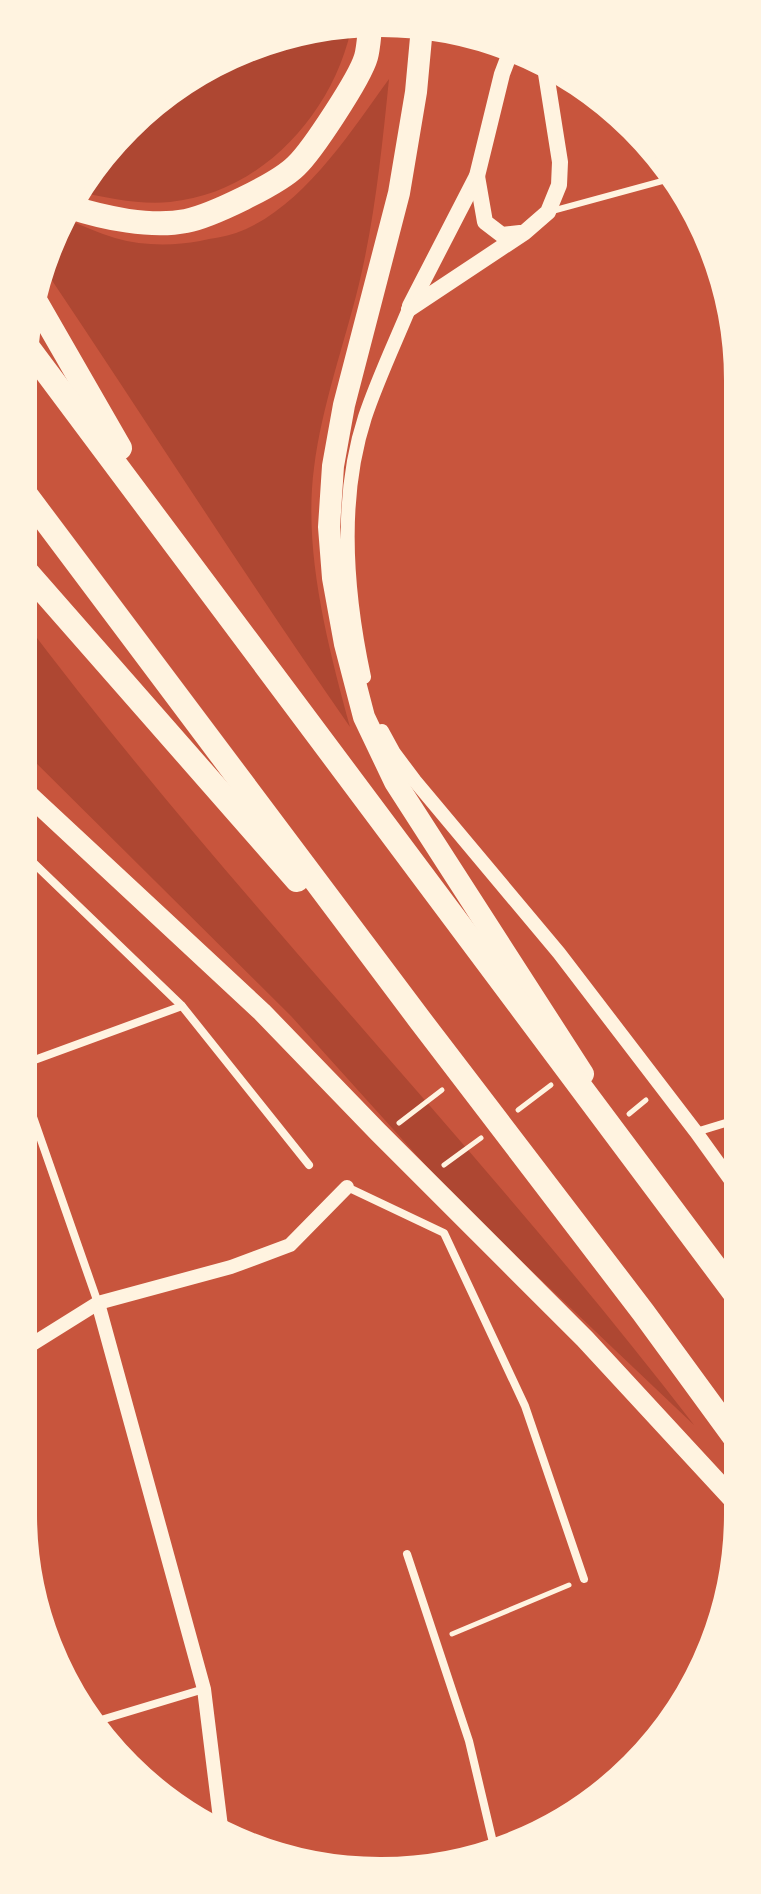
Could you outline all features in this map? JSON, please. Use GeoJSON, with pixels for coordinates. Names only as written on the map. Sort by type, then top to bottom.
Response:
{"type":"FeatureCollection","features":[{"type":"Feature","properties":{"kind":"highway"},"geometry":{"type":"LineString","coordinates":[[77,209],[138,222],[185,221],[239,201],[295,167],[337,109],[366,60],[370,32]]}},
{"type":"Feature","properties":{"kind":"highway"},"geometry":{"type":"LineString","coordinates":[[421,35],[416,92],[399,193],[344,405],[333,466],[329,527],[333,578],[345,644],[364,717],[395,782],[640,1163]]}},
{"type":"Feature","properties":{"kind":"highway"},"geometry":{"type":"LineString","coordinates":[[40,309],[171,536]]}},
{"type":"Feature","properties":{"kind":"highway"},"geometry":{"type":"LineString","coordinates":[[33,354],[729,1285]]}},
{"type":"Feature","properties":{"kind":"highway"},"geometry":{"type":"LineString","coordinates":[[32,503],[729,1430]]}},
{"type":"Feature","properties":{"kind":"highway"},"geometry":{"type":"LineString","coordinates":[[32,578],[420,1020]]}},
{"type":"Feature","properties":{"kind":"main road"},"geometry":{"type":"LineString","coordinates":[[409,309],[477,176],[509,57]]}},
{"type":"Feature","properties":{"kind":"main road"},"geometry":{"type":"LineString","coordinates":[[409,309],[525,232],[548,212],[559,185],[560,162],[546,74]]}},
{"type":"Feature","properties":{"kind":"main road"},"geometry":{"type":"LineString","coordinates":[[477,176],[485,222],[502,235],[525,232]]}},
{"type":"Feature","properties":{"kind":"main road"},"geometry":{"type":"LineString","coordinates":[[32,798],[262,1012],[585,1339],[729,1495]]}},
{"type":"Feature","properties":{"kind":"street"},"geometry":{"type":"LineString","coordinates":[[409,309],[365,418],[351,486],[347,564],[358,647],[375,719],[394,753],[415,781],[549,940],[729,1178]]}},
{"type":"Feature","properties":{"kind":"street"},"geometry":{"type":"LineString","coordinates":[[32,861],[182,1006],[309,1165]]}},
{"type":"Feature","properties":{"kind":"street"},"geometry":{"type":"LineString","coordinates":[[32,1061],[182,1006]]}},
{"type":"Feature","properties":{"kind":"street"},"geometry":{"type":"LineString","coordinates":[[32,1114],[98,1303],[204,1689],[221,1823]]}},
{"type":"Feature","properties":{"kind":"street"},"geometry":{"type":"LineString","coordinates":[[696,1132],[729,1122]]}},
{"type":"Feature","properties":{"kind":"street"},"geometry":{"type":"LineString","coordinates":[[32,1344],[98,1303],[231,1267],[290,1245],[347,1187],[444,1233],[525,1406],[584,1579]]}},
{"type":"Feature","properties":{"kind":"street"},"geometry":{"type":"LineString","coordinates":[[407,1554],[469,1741],[493,1844]]}},
{"type":"Feature","properties":{"kind":"street"},"geometry":{"type":"LineString","coordinates":[[100,1720],[204,1689]]}},
{"type":"Feature","properties":{"kind":"lane"},"geometry":{"type":"LineString","coordinates":[[548,212],[665,180]]}},
{"type":"Feature","properties":{"kind":"path"},"geometry":{"type":"LineString","coordinates":[[378,1132],[404,1120],[461,1074]]}},
{"type":"Feature","properties":{"kind":"path"},"geometry":{"type":"LineString","coordinates":[[515,1112],[552,1084]]}},
{"type":"Feature","properties":{"kind":"path"},"geometry":{"type":"LineString","coordinates":[[616,1124],[661,1088]]}},
{"type":"Feature","properties":{"kind":"path"},"geometry":{"type":"LineString","coordinates":[[440,1168],[490,1131]]}},
{"type":"Feature","properties":{"kind":"path"},"geometry":{"type":"LineString","coordinates":[[436,1641],[584,1579]]}},
{"type":"Feature","properties":{"kind":"shaded area"},"geometry":{"type":"Polygon","coordinates":[[[349,34],[331,85],[313,114],[291,141],[265,164],[236,182],[204,195],[159,203],[87,194],[118,151],[168,104],[226,68],[268,50],[349,34]]]}},
{"type":"Feature","properties":{"kind":"shaded area"},"geometry":{"type":"Polygon","coordinates":[[[389,79],[369,233],[359,284],[322,421],[311,500],[320,599],[350,727],[48,275],[71,221],[115,238],[158,244],[189,243],[223,236],[260,222],[303,188],[358,123],[389,79]]]}},
{"type":"Feature","properties":{"kind":"shaded area"},"geometry":{"type":"Polygon","coordinates":[[[32,631],[183,820],[528,1220],[694,1425],[457,1200],[291,1016],[32,759],[32,631]]]}}]}
